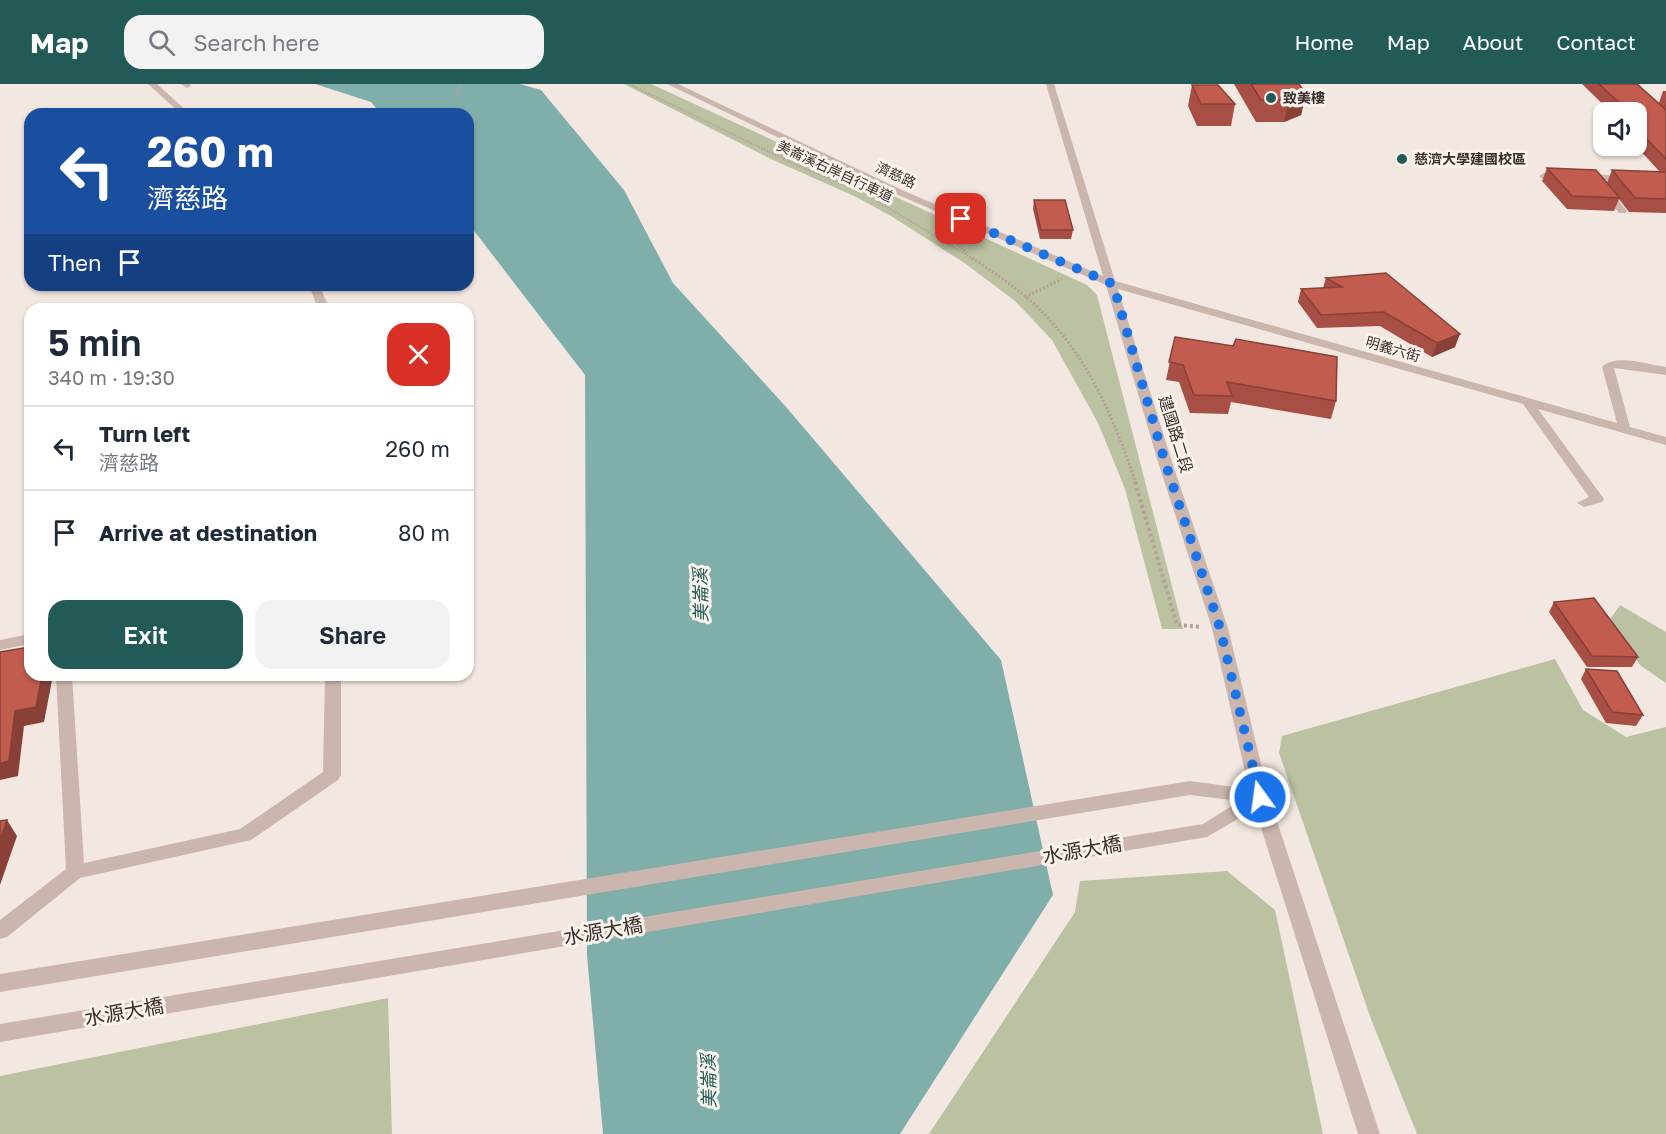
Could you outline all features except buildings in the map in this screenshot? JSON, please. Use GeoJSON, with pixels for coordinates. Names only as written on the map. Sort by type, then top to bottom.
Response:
{"type":"FeatureCollection","features":[{"type":"Feature","properties":{"kind":"street"},"geometry":{"type":"LineString","coordinates":[[152,84],[179,108]]}},
{"type":"Feature","properties":{"kind":"street","name":"濟慈路"},"geometry":{"type":"LineString","coordinates":[[671,84],[922,202],[1113,284]]}},
{"type":"Feature","properties":{"kind":"street","name":"建國路二段"},"geometry":{"type":"LineString","coordinates":[[1050,84],[1113,284],[1165,462],[1220,628],[1260,797],[1369,1134]]}},
{"type":"Feature","properties":{"kind":"street"},"geometry":{"type":"LineString","coordinates":[[1544,176],[1666,180]]}},
{"type":"Feature","properties":{"kind":"street"},"geometry":{"type":"LineString","coordinates":[[1595,178],[1622,211]]}},
{"type":"Feature","properties":{"kind":"street","name":"明義六街"},"geometry":{"type":"LineString","coordinates":[[1113,284],[1666,441]]}},
{"type":"Feature","properties":{"kind":"street"},"geometry":{"type":"LineString","coordinates":[[1625,430],[1608,367],[1615,363],[1666,371]]}},
{"type":"Feature","properties":{"kind":"street"},"geometry":{"type":"LineString","coordinates":[[1528,403],[1597,499],[1584,503]]}},
{"type":"Feature","properties":{"kind":"street"},"geometry":{"type":"LineString","coordinates":[[0,645],[24,640]]}},
{"type":"Feature","properties":{"kind":"street"},"geometry":{"type":"LineString","coordinates":[[64,681],[75,872]]}},
{"type":"Feature","properties":{"kind":"street"},"geometry":{"type":"LineString","coordinates":[[0,931],[75,872],[245,835],[332,775],[333,681]]}},
{"type":"Feature","properties":{"kind":"street"},"geometry":{"type":"LineString","coordinates":[[0,982],[1190,788],[1260,797]]}},
{"type":"Feature","properties":{"kind":"street","name":"水源大橋"},"geometry":{"type":"LineString","coordinates":[[0,1033],[1207,830],[1260,797]]}},
{"type":"Feature","properties":{"kind":"path"},"geometry":{"type":"LineString","coordinates":[[454,99],[461,84]]}},
{"type":"Feature","properties":{"kind":"path","name":"美崙溪右岸自行車道"},"geometry":{"type":"LineString","coordinates":[[629,84],[792,163],[856,190]]}},
{"type":"Feature","properties":{"kind":"path","name":"美崙溪右岸自行車道"},"geometry":{"type":"LineString","coordinates":[[876,200],[976,261]]}},
{"type":"Feature","properties":{"kind":"path","name":"美崙溪右岸自行車道"},"geometry":{"type":"LineString","coordinates":[[922,202],[914,205],[976,261]]}},
{"type":"Feature","properties":{"kind":"path"},"geometry":{"type":"LineString","coordinates":[[976,261],[1025,297],[1049,319],[1089,374],[1124,447],[1177,625],[1220,628]]}},
{"type":"Feature","properties":{"kind":"path"},"geometry":{"type":"LineString","coordinates":[[1025,297],[1080,269]]}},
{"type":"Feature","properties":{"kind":"green space"},"geometry":{"type":"Polygon","coordinates":[[[624,84],[651,84],[1087,285],[1097,295],[1183,629],[1162,629],[1125,489],[1098,423],[1052,340],[1015,301],[966,264],[891,216],[854,196],[773,160],[624,84]]]}},
{"type":"Feature","properties":{"kind":"green space"},"geometry":{"type":"Polygon","coordinates":[[[1620,605],[1666,632],[1666,683],[1641,666],[1608,622],[1620,605]]]}},
{"type":"Feature","properties":{"kind":"green space"},"geometry":{"type":"Polygon","coordinates":[[[1555,659],[1583,710],[1626,737],[1666,727],[1666,1134],[1417,1134],[1371,1019],[1279,753],[1282,736],[1555,659]]]}},
{"type":"Feature","properties":{"kind":"green space"},"geometry":{"type":"Polygon","coordinates":[[[1227,871],[1275,910],[1323,1134],[929,1134],[1075,912],[1080,881],[1227,871]]]}},
{"type":"Feature","properties":{"kind":"green space"},"geometry":{"type":"Polygon","coordinates":[[[388,998],[392,1134],[0,1134],[0,1076],[388,998]]]}},
{"type":"Feature","properties":{"kind":"water","name":"美崙溪"},"geometry":{"type":"Polygon","coordinates":[[[315,84],[520,84],[541,90],[624,190],[673,283],[787,408],[1001,660],[1053,895],[900,1134],[603,1134],[587,955],[585,375],[474,231],[474,108],[376,108],[371,102],[315,84]]]}},
{"type":"Feature","properties":{"kind":"place","name":"致美樓"},"geometry":{"type":"Point","coordinates":[1271,98]}},
{"type":"Feature","properties":{"kind":"place","name":"慈濟大學建國校區"},"geometry":{"type":"Point","coordinates":[1402,159]}},
{"type":"Feature","properties":{"kind":"route"},"geometry":{"type":"LineString","coordinates":[[961,219],[1113,284],[1165,462],[1220,628],[1260,797]]}}]}
